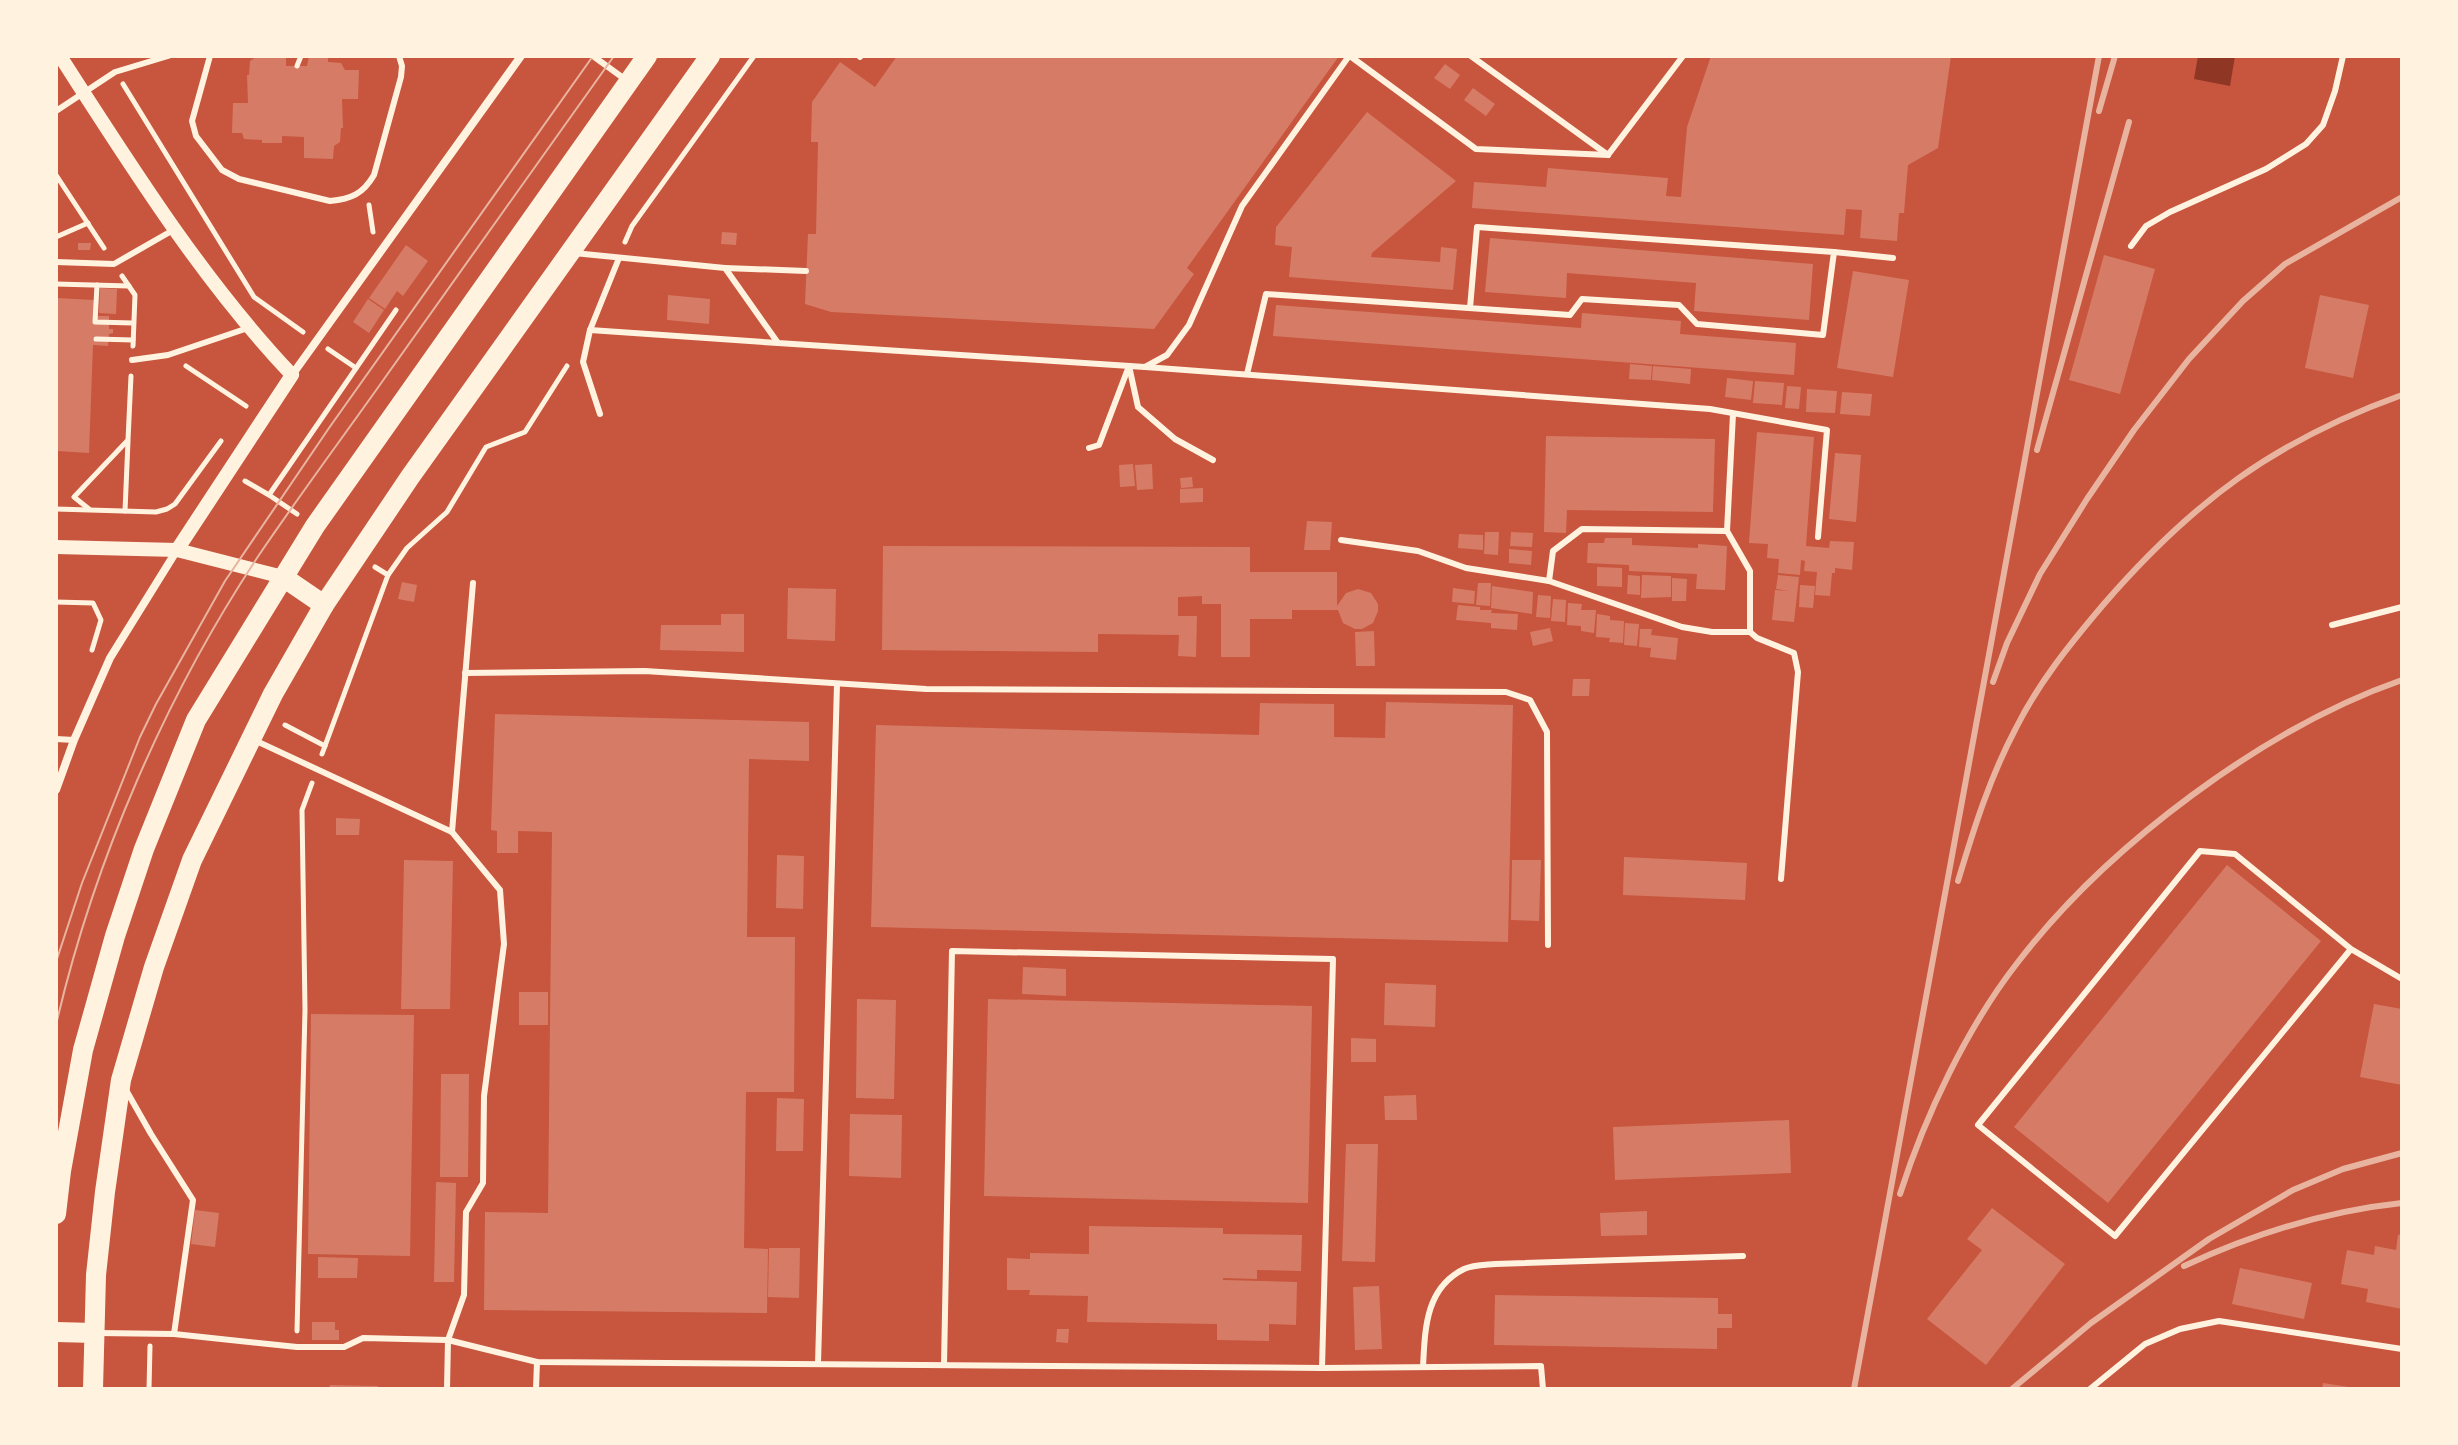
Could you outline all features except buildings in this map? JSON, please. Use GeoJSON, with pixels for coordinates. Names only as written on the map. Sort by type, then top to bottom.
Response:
{"type":"FeatureCollection","features":[{"type":"Feature","properties":{"kind":"main road"},"geometry":{"type":"LineString","coordinates":[[56,1214],[83,1050],[115,936],[144,849],[196,720],[315,526],[647,56]]}},
{"type":"Feature","properties":{"kind":"main road"},"geometry":{"type":"LineString","coordinates":[[93,1389],[96,1275],[121,1080],[154,967],[192,860],[273,694],[324,605],[410,477],[710,56]]}},
{"type":"Feature","properties":{"kind":"main road"},"geometry":{"type":"LineString","coordinates":[[283,577],[324,605]]}},
{"type":"Feature","properties":{"kind":"main road"},"geometry":{"type":"LineString","coordinates":[[56,1332],[94,1333]]}},
{"type":"Feature","properties":{"kind":"street"},"geometry":{"type":"LineString","coordinates":[[60,56],[175,229],[248,328],[292,375]]}},
{"type":"Feature","properties":{"kind":"street"},"geometry":{"type":"LineString","coordinates":[[56,790],[110,658],[177,550],[292,375],[521,56]]}},
{"type":"Feature","properties":{"kind":"street"},"geometry":{"type":"LineString","coordinates":[[56,547],[177,550],[283,577]]}},
{"type":"Feature","properties":{"kind":"lane"},"geometry":{"type":"LineString","coordinates":[[56,111],[115,72],[168,56]]}},
{"type":"Feature","properties":{"kind":"lane"},"geometry":{"type":"LineString","coordinates":[[210,56],[193,114],[193,128],[222,170],[239,179],[330,201],[358,195],[374,175],[401,77],[399,56]]}},
{"type":"Feature","properties":{"kind":"lane"},"geometry":{"type":"LineString","coordinates":[[593,56],[629,82]]}},
{"type":"Feature","properties":{"kind":"lane"},"geometry":{"type":"LineString","coordinates":[[1145,367],[1167,355],[1189,325],[1242,206],[1350,56],[1476,149],[1608,155]]}},
{"type":"Feature","properties":{"kind":"lane"},"geometry":{"type":"LineString","coordinates":[[1471,56],[1608,155]]}},
{"type":"Feature","properties":{"kind":"lane"},"geometry":{"type":"LineString","coordinates":[[1608,155],[1683,56]]}},
{"type":"Feature","properties":{"kind":"lane"},"geometry":{"type":"LineString","coordinates":[[2131,246],[2146,226],[2158,219],[2266,169],[2306,144],[2323,125],[2343,56]]}},
{"type":"Feature","properties":{"kind":"lane"},"geometry":{"type":"LineString","coordinates":[[1470,308],[1477,227],[1893,258]]}},
{"type":"Feature","properties":{"kind":"lane"},"geometry":{"type":"LineString","coordinates":[[56,262],[114,264],[175,229]]}},
{"type":"Feature","properties":{"kind":"lane"},"geometry":{"type":"LineString","coordinates":[[570,252],[725,268],[806,271]]}},
{"type":"Feature","properties":{"kind":"lane"},"geometry":{"type":"LineString","coordinates":[[1247,374],[1266,294],[1570,315],[1582,299],[1679,305],[1697,324],[1823,335],[1834,252]]}},
{"type":"Feature","properties":{"kind":"lane"},"geometry":{"type":"LineString","coordinates":[[600,414],[583,362],[590,330],[619,258]]}},
{"type":"Feature","properties":{"kind":"lane"},"geometry":{"type":"LineString","coordinates":[[725,268],[778,343]]}},
{"type":"Feature","properties":{"kind":"lane"},"geometry":{"type":"LineString","coordinates":[[132,360],[168,355],[248,328]]}},
{"type":"Feature","properties":{"kind":"lane"},"geometry":{"type":"LineString","coordinates":[[590,330],[1710,409],[1827,430],[1818,537]]}},
{"type":"Feature","properties":{"kind":"lane"},"geometry":{"type":"LineString","coordinates":[[1089,448],[1099,445],[1129,366]]}},
{"type":"Feature","properties":{"kind":"lane"},"geometry":{"type":"LineString","coordinates":[[1129,366],[1138,407],[1175,439],[1213,460]]}},
{"type":"Feature","properties":{"kind":"lane"},"geometry":{"type":"LineString","coordinates":[[1733,414],[1727,531],[1750,571],[1750,632]]}},
{"type":"Feature","properties":{"kind":"lane"},"geometry":{"type":"LineString","coordinates":[[1549,581],[1553,551],[1582,529],[1727,531]]}},
{"type":"Feature","properties":{"kind":"lane"},"geometry":{"type":"LineString","coordinates":[[1341,540],[1418,551],[1466,568],[1549,581],[1682,627],[1712,632],[1750,632],[1794,653],[1798,672],[1781,879]]}},
{"type":"Feature","properties":{"kind":"lane"},"geometry":{"type":"LineString","coordinates":[[452,832],[473,583]]}},
{"type":"Feature","properties":{"kind":"lane"},"geometry":{"type":"LineString","coordinates":[[2332,625],[2402,607]]}},
{"type":"Feature","properties":{"kind":"lane"},"geometry":{"type":"LineString","coordinates":[[465,673],[645,671],[926,689],[1506,692],[1530,700],[1547,732],[1548,945]]}},
{"type":"Feature","properties":{"kind":"lane"},"geometry":{"type":"LineString","coordinates":[[818,1364],[837,684]]}},
{"type":"Feature","properties":{"kind":"lane"},"geometry":{"type":"LineString","coordinates":[[56,739],[74,740]]}},
{"type":"Feature","properties":{"kind":"lane"},"geometry":{"type":"LineString","coordinates":[[251,739],[452,832],[500,890],[504,944],[484,1096],[483,1183],[466,1212],[464,1295],[448,1340],[447,1389]]}},
{"type":"Feature","properties":{"kind":"lane"},"geometry":{"type":"LineString","coordinates":[[2351,949],[2115,1236],[1978,1125],[2200,851],[2235,854],[2351,949],[2402,979]]}},
{"type":"Feature","properties":{"kind":"lane"},"geometry":{"type":"LineString","coordinates":[[944,1365],[952,951],[1333,959],[1322,1368]]}},
{"type":"Feature","properties":{"kind":"lane"},"geometry":{"type":"LineString","coordinates":[[121,1080],[193,1200],[174,1334]]}},
{"type":"Feature","properties":{"kind":"lane"},"geometry":{"type":"LineString","coordinates":[[1423,1367],[1425,1325],[1431,1302],[1447,1281],[1466,1268],[1495,1264],[1743,1256]]}},
{"type":"Feature","properties":{"kind":"lane"},"geometry":{"type":"LineString","coordinates":[[2090,1389],[2145,1344],[2180,1329],[2219,1321],[2402,1349]]}},
{"type":"Feature","properties":{"kind":"lane"},"geometry":{"type":"LineString","coordinates":[[94,1333],[174,1334],[297,1347],[344,1347],[363,1338],[448,1340],[537,1362],[1322,1368],[1541,1366],[1543,1389]]}},
{"type":"Feature","properties":{"kind":"lane"},"geometry":{"type":"LineString","coordinates":[[536,1389],[537,1362]]}},
{"type":"Feature","properties":{"kind":"path"},"geometry":{"type":"LineString","coordinates":[[297,66],[301,56]]}},
{"type":"Feature","properties":{"kind":"path"},"geometry":{"type":"LineString","coordinates":[[619,258],[632,226],[754,56]]}},
{"type":"Feature","properties":{"kind":"path"},"geometry":{"type":"LineString","coordinates":[[115,72],[254,297],[356,368]]}},
{"type":"Feature","properties":{"kind":"path"},"geometry":{"type":"LineString","coordinates":[[56,175],[135,295],[125,511]]}},
{"type":"Feature","properties":{"kind":"path"},"geometry":{"type":"LineString","coordinates":[[367,186],[373,232]]}},
{"type":"Feature","properties":{"kind":"path"},"geometry":{"type":"LineString","coordinates":[[56,190],[66,191]]}},
{"type":"Feature","properties":{"kind":"path"},"geometry":{"type":"LineString","coordinates":[[364,244],[382,219]]}},
{"type":"Feature","properties":{"kind":"path"},"geometry":{"type":"LineString","coordinates":[[56,237],[88,223]]}},
{"type":"Feature","properties":{"kind":"path"},"geometry":{"type":"LineString","coordinates":[[56,284],[129,286]]}},
{"type":"Feature","properties":{"kind":"path"},"geometry":{"type":"LineString","coordinates":[[97,285],[95,322],[133,323]]}},
{"type":"Feature","properties":{"kind":"path"},"geometry":{"type":"LineString","coordinates":[[278,360],[301,330]]}},
{"type":"Feature","properties":{"kind":"path"},"geometry":{"type":"LineString","coordinates":[[96,339],[133,340]]}},
{"type":"Feature","properties":{"kind":"path"},"geometry":{"type":"LineString","coordinates":[[168,355],[246,406]]}},
{"type":"Feature","properties":{"kind":"path"},"geometry":{"type":"LineString","coordinates":[[239,417],[254,395]]}},
{"type":"Feature","properties":{"kind":"path"},"geometry":{"type":"LineString","coordinates":[[56,509],[156,512],[175,504],[223,438]]}},
{"type":"Feature","properties":{"kind":"path"},"geometry":{"type":"LineString","coordinates":[[90,510],[74,497],[128,440]]}},
{"type":"Feature","properties":{"kind":"path"},"geometry":{"type":"LineString","coordinates":[[297,1347],[305,1010],[302,810],[388,575]]}},
{"type":"Feature","properties":{"kind":"path"},"geometry":{"type":"LineString","coordinates":[[56,602],[93,603],[101,617],[88,663]]}},
{"type":"Feature","properties":{"kind":"path"},"geometry":{"type":"LineString","coordinates":[[285,725],[325,746]]}},
{"type":"Feature","properties":{"kind":"path"},"geometry":{"type":"LineString","coordinates":[[149,1389],[150,1334]]}},
{"type":"Feature","properties":{"kind":"shaded area"},"geometry":{"type":"Polygon","coordinates":[[[2198,56],[2235,56],[2230,86],[2194,79],[2198,56]]]}},
{"type":"Feature","properties":{"kind":"tram line"},"geometry":{"type":"LineString","coordinates":[[56,962],[82,883],[140,737],[225,581],[329,428],[593,56]]}},
{"type":"Feature","properties":{"kind":"tram line"},"geometry":{"type":"LineString","coordinates":[[56,1025],[72,963],[112,841],[193,664],[259,555],[614,56]]}},
{"type":"Feature","properties":{"kind":"railway"},"geometry":{"type":"LineString","coordinates":[[1854,1389],[2099,56]]}},
{"type":"Feature","properties":{"kind":"railway"},"geometry":{"type":"LineString","coordinates":[[2099,111],[2115,56]]}},
{"type":"Feature","properties":{"kind":"railway"},"geometry":{"type":"LineString","coordinates":[[2037,450],[2129,122]]}},
{"type":"Feature","properties":{"kind":"railway"},"geometry":{"type":"LineString","coordinates":[[1993,682],[2007,643],[2040,574],[2134,430],[2189,359],[2243,301],[2285,264],[2402,197]]}},
{"type":"Feature","properties":{"kind":"railway"},"geometry":{"type":"LineString","coordinates":[[1958,881],[1990,784],[2025,711],[2067,649],[2136,568],[2203,505],[2238,479],[2314,433],[2402,395]]}},
{"type":"Feature","properties":{"kind":"railway"},"geometry":{"type":"LineString","coordinates":[[1900,1194],[1935,1103],[1965,1043],[1999,987],[2054,919],[2142,834],[2243,760],[2296,728],[2402,680]]}},
{"type":"Feature","properties":{"kind":"railway"},"geometry":{"type":"LineString","coordinates":[[2012,1389],[2091,1323],[2209,1239],[2293,1190],[2343,1169],[2402,1153]]}},
{"type":"Feature","properties":{"kind":"railway"},"geometry":{"type":"LineString","coordinates":[[2184,1266],[2290,1226],[2346,1212],[2402,1203]]}}]}
